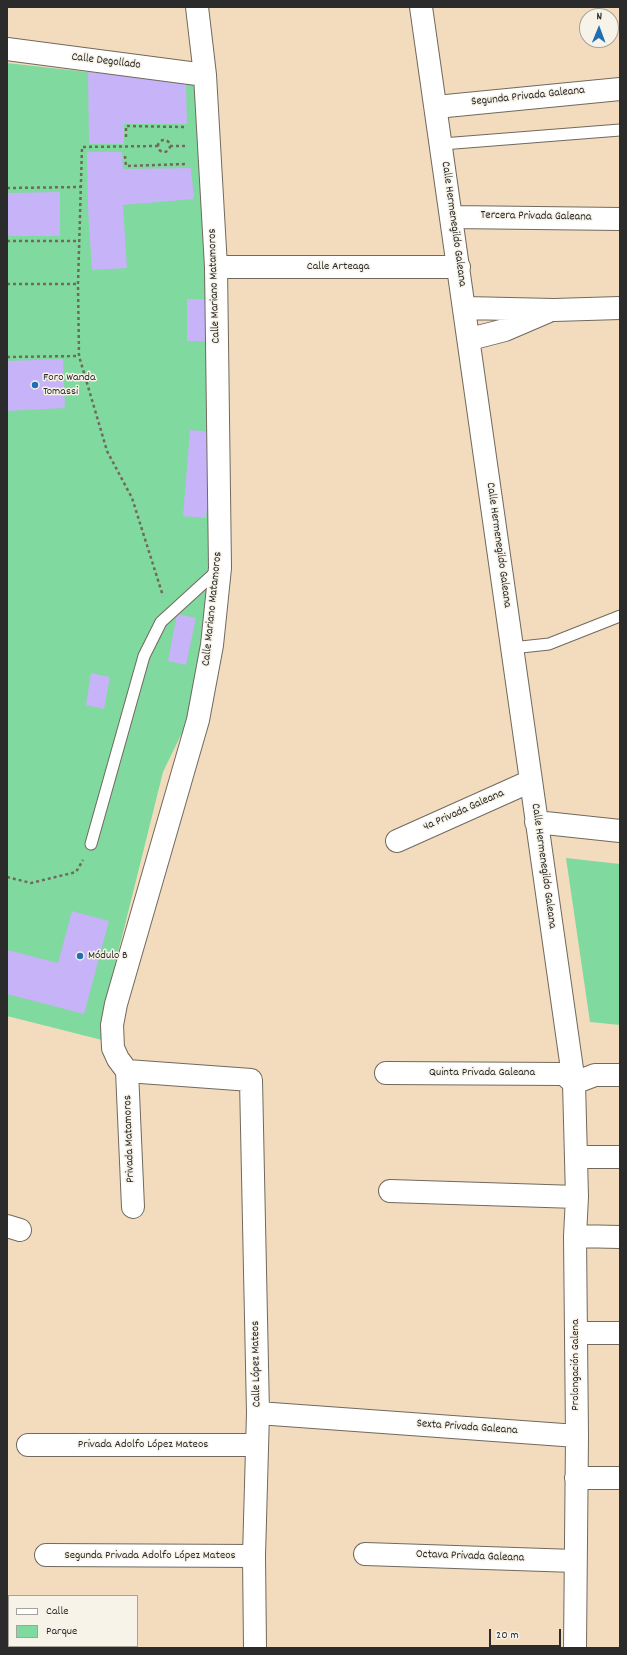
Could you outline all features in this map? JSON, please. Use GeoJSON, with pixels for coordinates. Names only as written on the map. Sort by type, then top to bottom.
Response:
{"type":"FeatureCollection","features":[{"type":"Feature","properties":{"kind":"street","name":"Calle Mariano Matamoros"},"geometry":{"type":"LineString","coordinates":[[127,1071],[118,1059],[113,1048],[112,1025],[116,1004],[198,720],[212,645],[220,568],[216,267],[205,75],[197,7]]}},
{"type":"Feature","properties":{"kind":"street","name":"Calle Hermenegildo Galeana"},"geometry":{"type":"LineString","coordinates":[[422,7],[574,1083]]}},
{"type":"Feature","properties":{"kind":"street","name":"Calle Degollado"},"geometry":{"type":"LineString","coordinates":[[7,49],[205,75]]}},
{"type":"Feature","properties":{"kind":"street","name":"Segunda Privada Galeana"},"geometry":{"type":"LineString","coordinates":[[436,107],[620,89]]}},
{"type":"Feature","properties":{"kind":"street","name":"Tercera Privada Galeana"},"geometry":{"type":"LineString","coordinates":[[452,217],[620,219]]}},
{"type":"Feature","properties":{"kind":"street","name":"Calle Arteaga"},"geometry":{"type":"LineString","coordinates":[[216,267],[459,267]]}},
{"type":"Feature","properties":{"kind":"street"},"geometry":{"type":"LineString","coordinates":[[465,308],[554,310],[620,308]]}},
{"type":"Feature","properties":{"kind":"street"},"geometry":{"type":"LineString","coordinates":[[470,339],[506,330],[554,310]]}},
{"type":"Feature","properties":{"kind":"street","name":"4a Privada Galeana"},"geometry":{"type":"LineString","coordinates":[[397,841],[531,782]]}},
{"type":"Feature","properties":{"kind":"street"},"geometry":{"type":"LineString","coordinates":[[536,822],[620,831]]}},
{"type":"Feature","properties":{"kind":"street","name":"Calle López Mateos"},"geometry":{"type":"LineString","coordinates":[[127,1071],[251,1080],[258,1413],[254,1556],[254,1648]]}},
{"type":"Feature","properties":{"kind":"street","name":"Privada Matamoros"},"geometry":{"type":"LineString","coordinates":[[127,1071],[133,1207]]}},
{"type":"Feature","properties":{"kind":"street","name":"Quinta Privada Galeana"},"geometry":{"type":"LineString","coordinates":[[386,1073],[564,1074],[574,1083]]}},
{"type":"Feature","properties":{"kind":"street"},"geometry":{"type":"LineString","coordinates":[[574,1083],[595,1074],[620,1075]]}},
{"type":"Feature","properties":{"kind":"street","name":"Prolongación Galena"},"geometry":{"type":"LineString","coordinates":[[574,1083],[577,1197],[575,1236],[577,1436],[575,1648]]}},
{"type":"Feature","properties":{"kind":"street"},"geometry":{"type":"LineString","coordinates":[[576,1157],[620,1157]]}},
{"type":"Feature","properties":{"kind":"street"},"geometry":{"type":"LineString","coordinates":[[390,1191],[577,1197]]}},
{"type":"Feature","properties":{"kind":"street"},"geometry":{"type":"LineString","coordinates":[[575,1236],[620,1237]]}},
{"type":"Feature","properties":{"kind":"street"},"geometry":{"type":"LineString","coordinates":[[576,1333],[620,1333]]}},
{"type":"Feature","properties":{"kind":"street","name":"Sexta Privada Galeana"},"geometry":{"type":"LineString","coordinates":[[258,1413],[358,1419],[577,1436]]}},
{"type":"Feature","properties":{"kind":"street","name":"Privada Adolfo López Mateos"},"geometry":{"type":"LineString","coordinates":[[28,1445],[257,1445]]}},
{"type":"Feature","properties":{"kind":"street"},"geometry":{"type":"LineString","coordinates":[[576,1478],[620,1478]]}},
{"type":"Feature","properties":{"kind":"street","name":"Octava Privada Galeana"},"geometry":{"type":"LineString","coordinates":[[365,1554],[575,1561]]}},
{"type":"Feature","properties":{"kind":"street","name":"Segunda Privada Adolfo López Mateos"},"geometry":{"type":"LineString","coordinates":[[46,1555],[254,1556]]}},
{"type":"Feature","properties":{"kind":"lane"},"geometry":{"type":"LineString","coordinates":[[442,144],[620,130]]}},
{"type":"Feature","properties":{"kind":"lane"},"geometry":{"type":"LineString","coordinates":[[91,844],[144,656],[161,622],[220,568]]}},
{"type":"Feature","properties":{"kind":"lane"},"geometry":{"type":"LineString","coordinates":[[512,648],[549,644],[620,616]]}},
{"type":"Feature","properties":{"kind":"path"},"geometry":{"type":"LineString","coordinates":[[126,137],[126,126],[190,128]]}},
{"type":"Feature","properties":{"kind":"path"},"geometry":{"type":"LineString","coordinates":[[164,140],[170,145],[168,151],[164,152],[159,150],[158,146],[159,143],[164,140]]}},
{"type":"Feature","properties":{"kind":"path"},"geometry":{"type":"LineString","coordinates":[[158,146],[82,148],[78,284],[79,356],[107,451],[132,498],[169,616]]}},
{"type":"Feature","properties":{"kind":"path"},"geometry":{"type":"LineString","coordinates":[[125,156],[126,166],[188,163]]}},
{"type":"Feature","properties":{"kind":"path"},"geometry":{"type":"LineString","coordinates":[[7,188],[81,188]]}},
{"type":"Feature","properties":{"kind":"path"},"geometry":{"type":"LineString","coordinates":[[7,241],[80,241]]}},
{"type":"Feature","properties":{"kind":"path"},"geometry":{"type":"LineString","coordinates":[[7,284],[78,284]]}},
{"type":"Feature","properties":{"kind":"path"},"geometry":{"type":"LineString","coordinates":[[7,358],[79,356]]}},
{"type":"Feature","properties":{"kind":"path"},"geometry":{"type":"LineString","coordinates":[[7,877],[31,883],[76,872],[91,844]]}},
{"type":"Feature","properties":{"kind":"green space"},"geometry":{"type":"Polygon","coordinates":[[[7,63],[204,85],[210,601],[195,706],[163,772],[105,1005],[102,1040],[7,1016],[7,63]]]}},
{"type":"Feature","properties":{"kind":"green space"},"geometry":{"type":"Polygon","coordinates":[[[566,858],[620,864],[620,1025],[590,1022],[566,858]]]}},
{"type":"Feature","properties":{"kind":"building"},"geometry":{"type":"Polygon","coordinates":[[[88,72],[186,83],[187,124],[124,124],[124,144],[89,144],[88,72]]]}},
{"type":"Feature","properties":{"kind":"building"},"geometry":{"type":"Polygon","coordinates":[[[87,152],[122,152],[123,169],[191,168],[194,199],[123,205],[127,268],[92,270],[88,208],[87,152]]]}},
{"type":"Feature","properties":{"kind":"building"},"geometry":{"type":"Polygon","coordinates":[[[60,192],[60,236],[7,236],[7,193],[60,192]]]}},
{"type":"Feature","properties":{"kind":"building"},"geometry":{"type":"Polygon","coordinates":[[[187,299],[210,299],[210,341],[187,341],[187,299]]]}},
{"type":"Feature","properties":{"kind":"building","name":"Foro Wanda Tomassi"},"geometry":{"type":"Polygon","coordinates":[[[63,359],[65,408],[7,411],[7,361],[63,359]]]}},
{"type":"Feature","properties":{"kind":"building"},"geometry":{"type":"Polygon","coordinates":[[[190,430],[214,432],[206,518],[183,516],[190,430]]]}},
{"type":"Feature","properties":{"kind":"building"},"geometry":{"type":"Polygon","coordinates":[[[177,614],[196,618],[186,665],[168,661],[177,614]]]}},
{"type":"Feature","properties":{"kind":"building"},"geometry":{"type":"Polygon","coordinates":[[[91,673],[110,677],[104,709],[86,705],[91,673]]]}},
{"type":"Feature","properties":{"kind":"building","name":"Módulo B"},"geometry":{"type":"Polygon","coordinates":[[[72,911],[109,921],[84,1014],[7,994],[7,950],[58,963],[72,911]]]}},
{"type":"Feature","properties":{"kind":"place","name":"Foro Wanda Tomassi"},"geometry":{"type":"Point","coordinates":[35,385]}},
{"type":"Feature","properties":{"kind":"place","name":"Módulo B"},"geometry":{"type":"Point","coordinates":[80,956]}}]}
